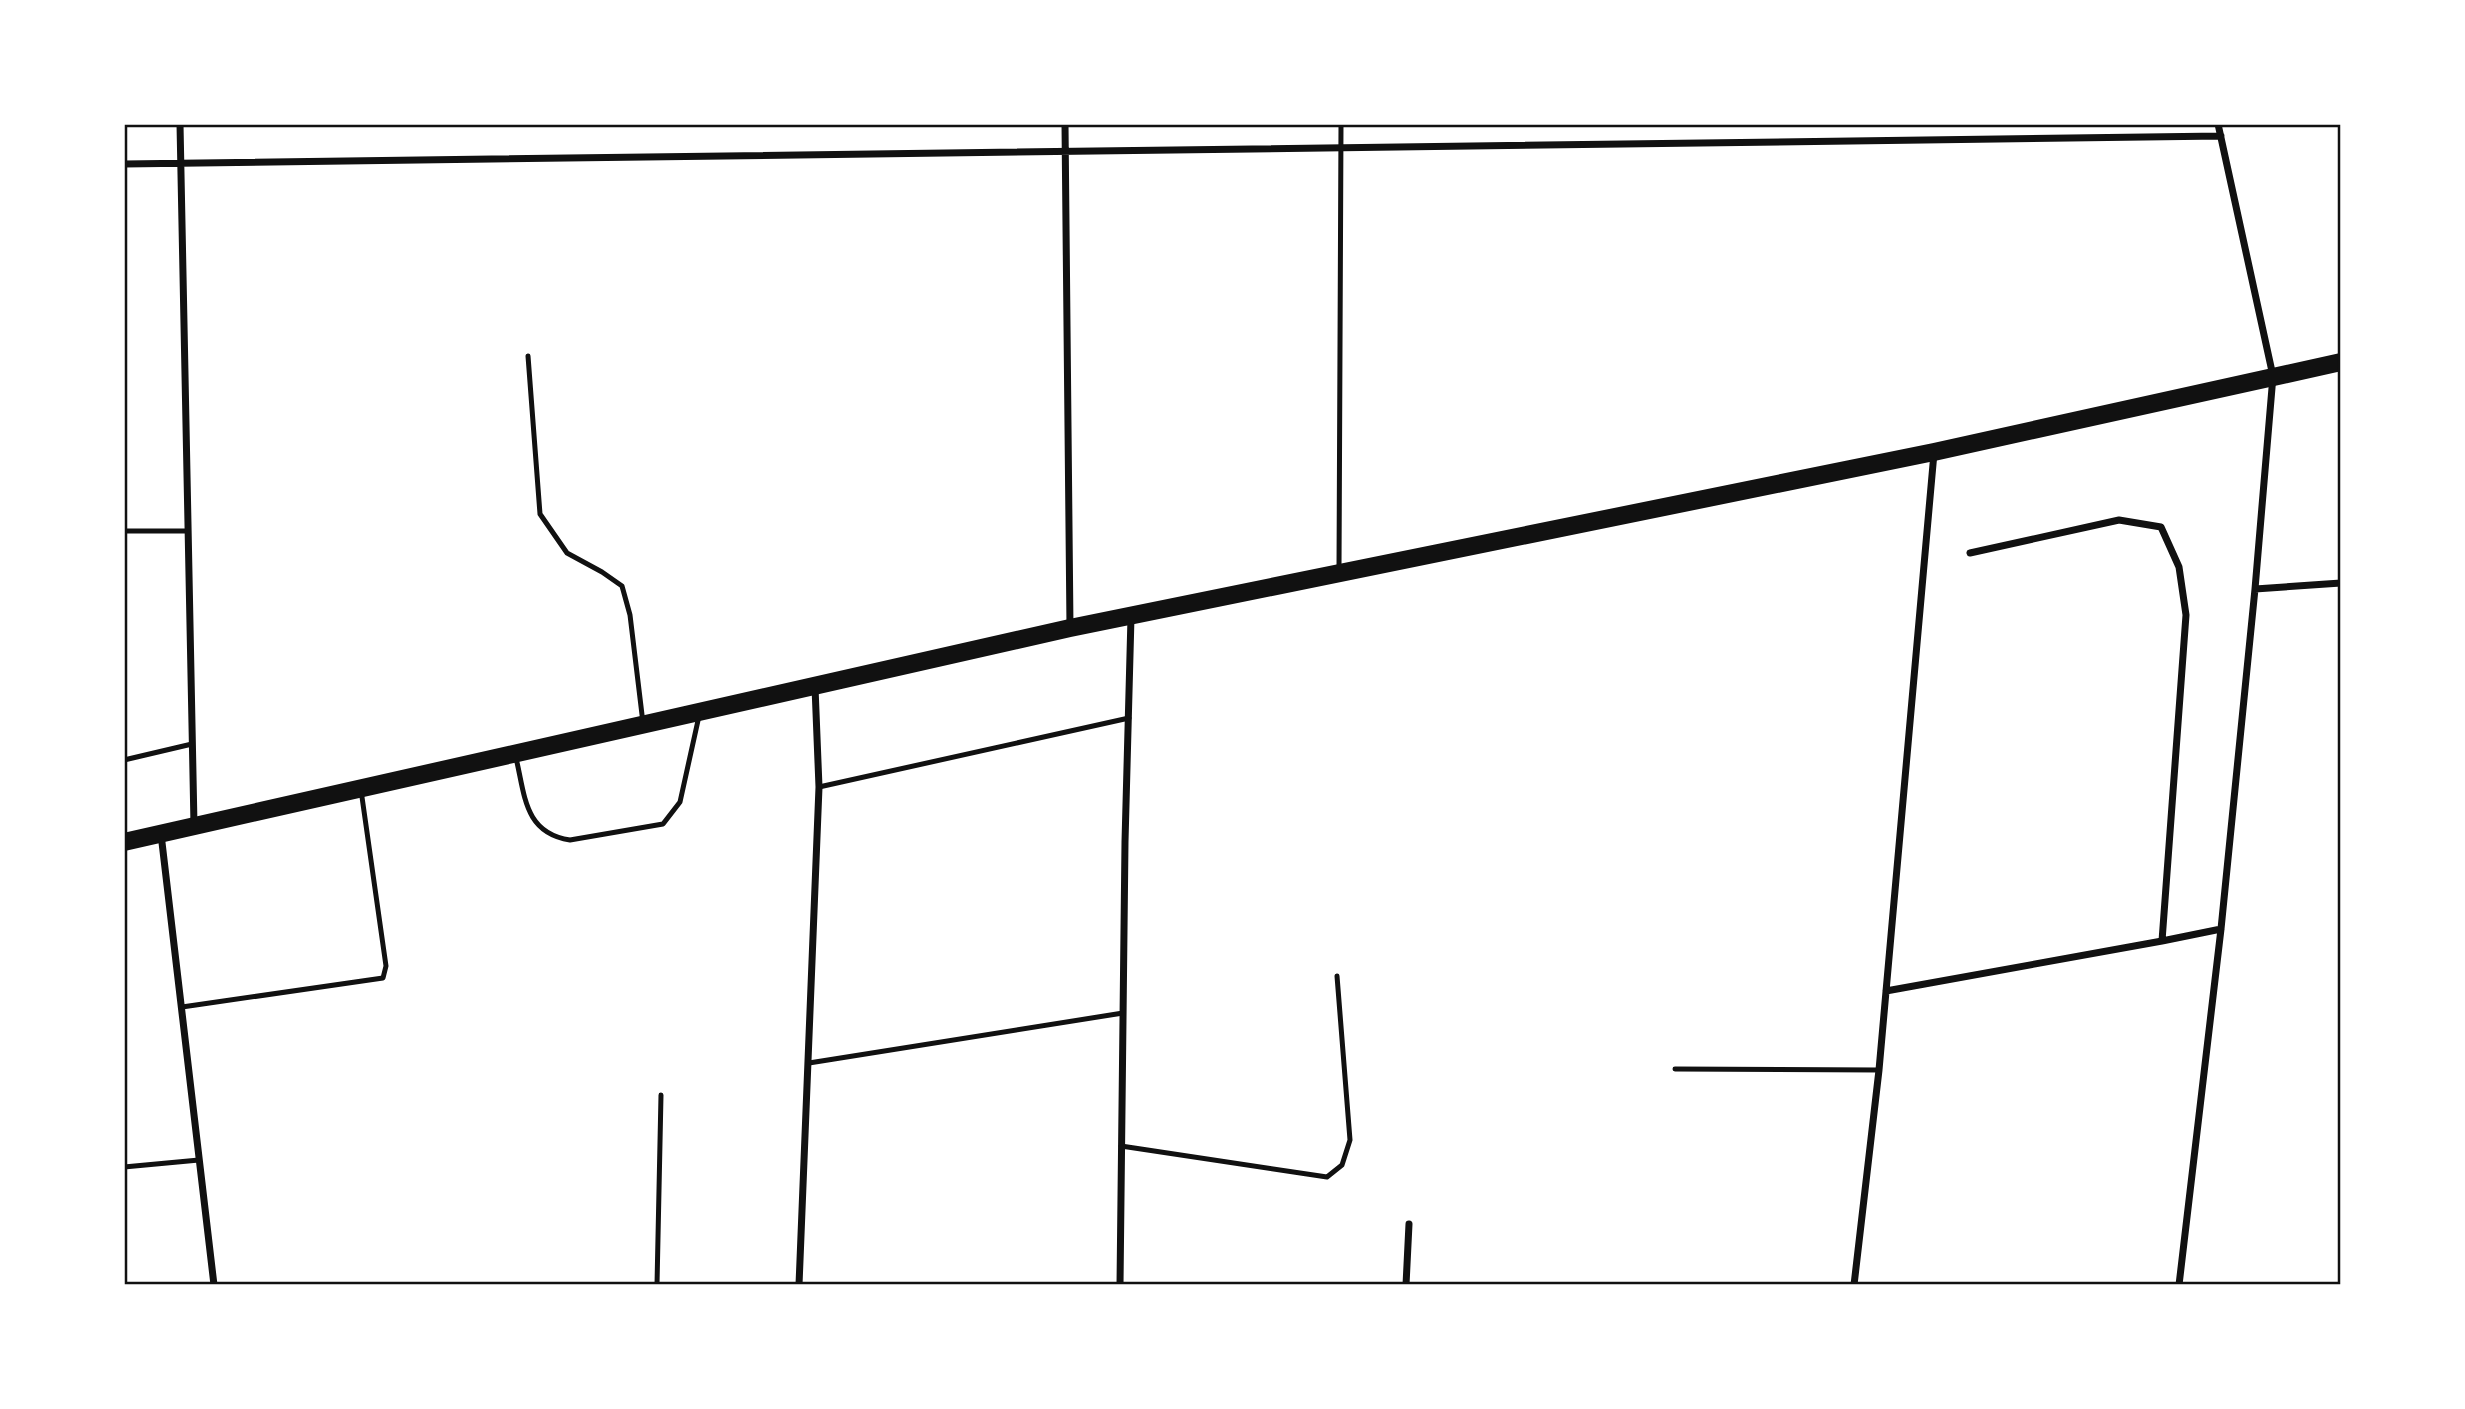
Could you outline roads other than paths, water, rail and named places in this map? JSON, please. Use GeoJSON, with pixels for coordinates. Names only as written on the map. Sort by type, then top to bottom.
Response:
{"type":"FeatureCollection","features":[{"type":"Feature","properties":{"kind":"main road"},"geometry":{"type":"LineString","coordinates":[[124,842],[1070,628],[1934,452],[2341,362]]}},
{"type":"Feature","properties":{"kind":"street"},"geometry":{"type":"LineString","coordinates":[[180,124],[194,825]]}},
{"type":"Feature","properties":{"kind":"street"},"geometry":{"type":"LineString","coordinates":[[1065,124],[1070,628]]}},
{"type":"Feature","properties":{"kind":"street"},"geometry":{"type":"LineString","coordinates":[[2179,1285],[2221,929],[2273,376],[2218,124]]}},
{"type":"Feature","properties":{"kind":"street"},"geometry":{"type":"LineString","coordinates":[[124,164],[2221,136]]}},
{"type":"Feature","properties":{"kind":"street"},"geometry":{"type":"LineString","coordinates":[[1854,1285],[1879,1070],[1934,452]]}},
{"type":"Feature","properties":{"kind":"street"},"geometry":{"type":"LineString","coordinates":[[1970,552],[2119,520],[2161,527],[2179,567],[2186,615],[2162,941]]}},
{"type":"Feature","properties":{"kind":"street"},"geometry":{"type":"LineString","coordinates":[[2255,589],[2341,583]]}},
{"type":"Feature","properties":{"kind":"street"},"geometry":{"type":"LineString","coordinates":[[1120,1285],[1131,616]]}},
{"type":"Feature","properties":{"kind":"street"},"geometry":{"type":"LineString","coordinates":[[799,1285],[818,788],[814,686]]}},
{"type":"Feature","properties":{"kind":"street"},"geometry":{"type":"LineString","coordinates":[[161,834],[214,1285]]}},
{"type":"Feature","properties":{"kind":"street"},"geometry":{"type":"LineString","coordinates":[[1886,991],[2221,929]]}},
{"type":"Feature","properties":{"kind":"street"},"geometry":{"type":"LineString","coordinates":[[1406,1285],[1409,1224]]}},
{"type":"Feature","properties":{"kind":"lane"},"geometry":{"type":"LineString","coordinates":[[1339,573],[1341,124]]}},
{"type":"Feature","properties":{"kind":"lane"},"geometry":{"type":"LineString","coordinates":[[528,356],[540,514],[567,553],[622,586],[630,615],[644,726]]}},
{"type":"Feature","properties":{"kind":"lane"},"geometry":{"type":"LineString","coordinates":[[124,531],[188,531]]}},
{"type":"Feature","properties":{"kind":"lane"},"geometry":{"type":"LineString","coordinates":[[515,754],[530,813],[540,829],[555,838],[570,840],[663,824],[680,802],[700,713]]}},
{"type":"Feature","properties":{"kind":"lane"},"geometry":{"type":"LineString","coordinates":[[818,788],[1129,718]]}},
{"type":"Feature","properties":{"kind":"lane"},"geometry":{"type":"LineString","coordinates":[[124,760],[192,744]]}},
{"type":"Feature","properties":{"kind":"lane"},"geometry":{"type":"LineString","coordinates":[[182,1007],[383,978],[386,966],[360,787]]}},
{"type":"Feature","properties":{"kind":"lane"},"geometry":{"type":"LineString","coordinates":[[1121,1146],[1327,1177],[1342,1165],[1350,1140],[1337,975]]}},
{"type":"Feature","properties":{"kind":"lane"},"geometry":{"type":"LineString","coordinates":[[809,1063],[1123,1013]]}},
{"type":"Feature","properties":{"kind":"lane"},"geometry":{"type":"LineString","coordinates":[[1675,1069],[1879,1070]]}},
{"type":"Feature","properties":{"kind":"lane"},"geometry":{"type":"LineString","coordinates":[[657,1285],[661,1095]]}},
{"type":"Feature","properties":{"kind":"lane"},"geometry":{"type":"LineString","coordinates":[[124,1167],[199,1160]]}}]}
